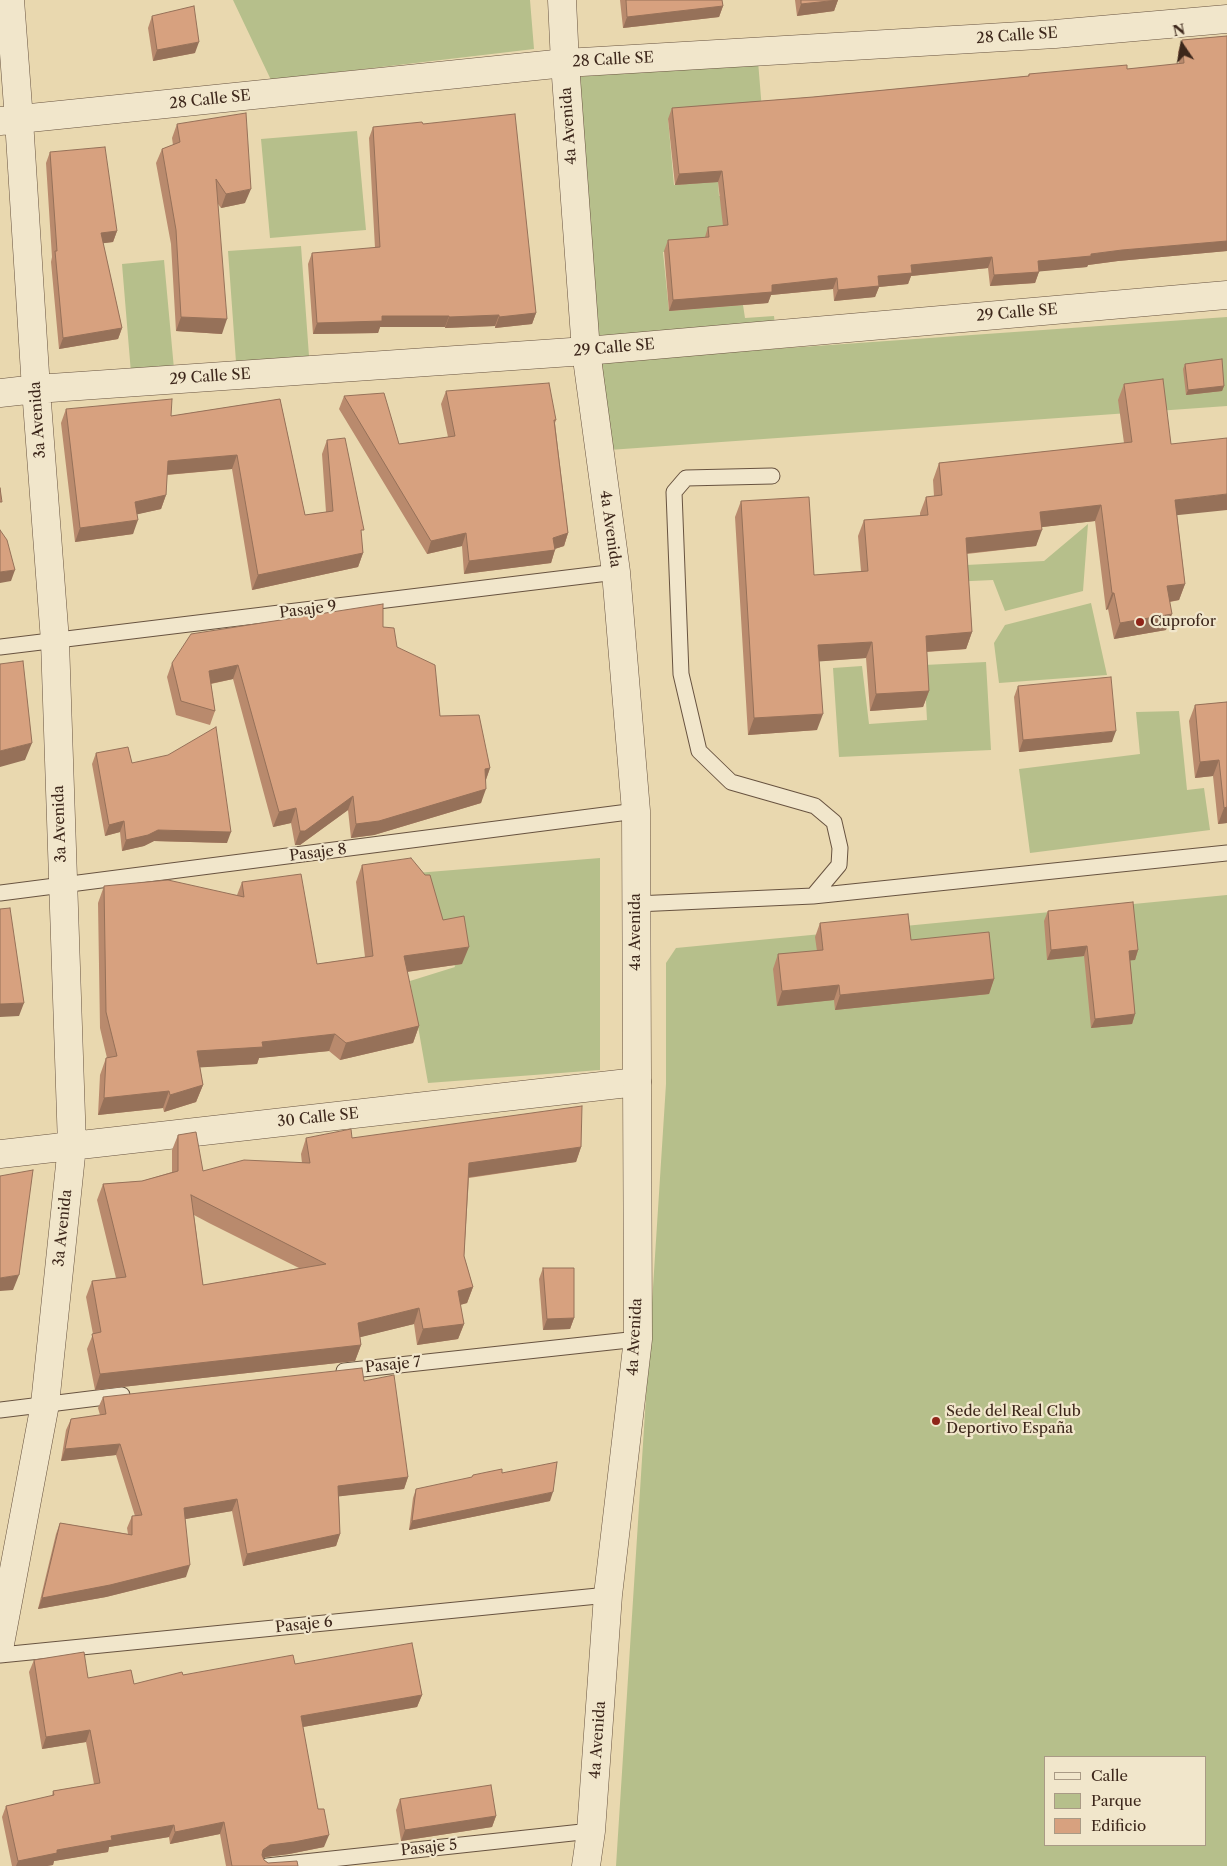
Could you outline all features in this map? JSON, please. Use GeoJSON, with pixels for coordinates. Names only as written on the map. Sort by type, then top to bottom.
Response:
{"type":"FeatureCollection","features":[{"type":"Feature","properties":{"kind":"street","name":"3a Avenida"},"geometry":{"type":"LineString","coordinates":[[0,1644],[45,1404],[72,1146],[55,641],[36,389],[10,120],[10,0]]}},
{"type":"Feature","properties":{"kind":"street","name":"4a Avenida"},"geometry":{"type":"LineString","coordinates":[[562,0],[586,351],[616,572],[636,811],[638,1338],[608,1595],[591,1831],[586,1866]]}},
{"type":"Feature","properties":{"kind":"street","name":"28 Calle SE"},"geometry":{"type":"LineString","coordinates":[[10,120],[565,63],[1055,34],[1227,19]]}},
{"type":"Feature","properties":{"kind":"street","name":"29 Calle SE"},"geometry":{"type":"LineString","coordinates":[[0,393],[586,351],[1227,295]]}},
{"type":"Feature","properties":{"kind":"street","name":"30 Calle SE"},"geometry":{"type":"LineString","coordinates":[[0,1154],[637,1082]]}},
{"type":"Feature","properties":{"kind":"lane"},"geometry":{"type":"LineString","coordinates":[[772,476],[686,478],[674,492],[681,674],[700,751],[731,782],[815,806],[834,822],[840,848],[839,865],[812,896]]}},
{"type":"Feature","properties":{"kind":"lane","name":"Pasaje 9"},"geometry":{"type":"LineString","coordinates":[[0,647],[616,572]]}},
{"type":"Feature","properties":{"kind":"lane","name":"Pasaje 8"},"geometry":{"type":"LineString","coordinates":[[0,893],[636,811]]}},
{"type":"Feature","properties":{"kind":"lane"},"geometry":{"type":"LineString","coordinates":[[636,904],[812,896],[1227,853]]}},
{"type":"Feature","properties":{"kind":"lane","name":"Pasaje 7"},"geometry":{"type":"LineString","coordinates":[[332,1372],[638,1338]]}},
{"type":"Feature","properties":{"kind":"lane"},"geometry":{"type":"LineString","coordinates":[[0,1410],[134,1394]]}},
{"type":"Feature","properties":{"kind":"lane","name":"Pasaje 6"},"geometry":{"type":"LineString","coordinates":[[0,1655],[608,1595]]}},
{"type":"Feature","properties":{"kind":"lane","name":"Pasaje 5"},"geometry":{"type":"LineString","coordinates":[[267,1866],[591,1831]]}},
{"type":"Feature","properties":{"kind":"green space"},"geometry":{"type":"Polygon","coordinates":[[[233,0],[530,0],[534,49],[271,80],[233,0]]]}},
{"type":"Feature","properties":{"kind":"green space"},"geometry":{"type":"Polygon","coordinates":[[[758,61],[762,110],[668,119],[674,185],[718,181],[719,196],[762,193],[705,248],[663,252],[669,311],[743,305],[745,318],[774,316],[777,343],[589,360],[566,78],[758,61]]]}},
{"type":"Feature","properties":{"kind":"green space"},"geometry":{"type":"Polygon","coordinates":[[[357,131],[366,230],[270,238],[261,139],[357,131]]]}},
{"type":"Feature","properties":{"kind":"green space"},"geometry":{"type":"Polygon","coordinates":[[[301,246],[309,356],[236,362],[228,251],[301,246]]]}},
{"type":"Feature","properties":{"kind":"green space"},"geometry":{"type":"Polygon","coordinates":[[[164,260],[174,369],[131,373],[122,264],[164,260]]]}},
{"type":"Feature","properties":{"kind":"green space"},"geometry":{"type":"Polygon","coordinates":[[[1227,317],[1227,406],[595,451],[589,362],[1227,317]]]}},
{"type":"Feature","properties":{"kind":"green space"},"geometry":{"type":"Polygon","coordinates":[[[1088,524],[1083,591],[1005,611],[993,580],[927,583],[927,567],[1044,561],[1088,524]]]}},
{"type":"Feature","properties":{"kind":"green space"},"geometry":{"type":"Polygon","coordinates":[[[1091,603],[1107,675],[999,683],[994,643],[1005,625],[1091,603]]]}},
{"type":"Feature","properties":{"kind":"green space"},"geometry":{"type":"Polygon","coordinates":[[[986,662],[991,750],[839,757],[833,668],[862,666],[869,724],[927,720],[924,665],[986,662]]]}},
{"type":"Feature","properties":{"kind":"green space"},"geometry":{"type":"Polygon","coordinates":[[[1179,711],[1187,790],[1204,788],[1210,830],[1030,853],[1019,769],[1140,754],[1136,712],[1179,711]]]}},
{"type":"Feature","properties":{"kind":"green space"},"geometry":{"type":"Polygon","coordinates":[[[600,858],[600,1070],[428,1083],[410,981],[455,967],[441,924],[392,875],[600,858]]]}},
{"type":"Feature","properties":{"kind":"green space","name":"Sede del Real Club Deportivo España"},"geometry":{"type":"Polygon","coordinates":[[[1227,895],[1227,1866],[616,1866],[666,1084],[666,963],[676,948],[1227,895]]]}},
{"type":"Feature","properties":{"kind":"building"},"geometry":{"type":"Polygon","coordinates":[[[626,0],[722,0],[723,6],[627,17],[626,0]]]}},
{"type":"Feature","properties":{"kind":"building"},"geometry":{"type":"Polygon","coordinates":[[[801,0],[838,0],[801,4],[801,0]]]}},
{"type":"Feature","properties":{"kind":"building"},"geometry":{"type":"Polygon","coordinates":[[[194,6],[199,42],[157,50],[152,16],[194,6]]]}},
{"type":"Feature","properties":{"kind":"building"},"geometry":{"type":"Polygon","coordinates":[[[1227,36],[1227,241],[1122,250],[1091,254],[1091,256],[1038,261],[1039,272],[994,275],[992,257],[911,265],[912,273],[878,276],[879,286],[838,290],[837,278],[772,285],[772,292],[673,300],[668,240],[709,237],[708,227],[728,225],[722,171],[679,174],[672,108],[813,97],[1127,65],[1127,69],[1184,63],[1182,40],[1227,36]]]}},
{"type":"Feature","properties":{"kind":"building"},"geometry":{"type":"Polygon","coordinates":[[[246,113],[251,189],[226,194],[216,179],[227,319],[181,317],[176,230],[162,149],[180,142],[177,124],[246,113]]]}},
{"type":"Feature","properties":{"kind":"building"},"geometry":{"type":"Polygon","coordinates":[[[515,114],[536,313],[499,317],[499,315],[449,317],[382,316],[382,321],[317,323],[312,253],[380,247],[373,127],[422,122],[423,124],[515,114]]]}},
{"type":"Feature","properties":{"kind":"building"},"geometry":{"type":"Polygon","coordinates":[[[105,147],[117,231],[101,233],[122,328],[63,338],[55,251],[57,251],[50,152],[105,147]]]}},
{"type":"Feature","properties":{"kind":"building"},"geometry":{"type":"Polygon","coordinates":[[[1222,359],[1224,386],[1188,390],[1185,364],[1222,359]]]}},
{"type":"Feature","properties":{"kind":"building"},"geometry":{"type":"Polygon","coordinates":[[[1163,379],[1171,444],[1227,438],[1227,494],[1175,500],[1185,584],[1167,586],[1172,614],[1120,623],[1114,593],[1112,593],[1101,505],[1040,512],[1042,530],[966,538],[972,632],[926,636],[929,691],[876,694],[872,642],[818,645],[823,714],[754,718],[741,501],[809,497],[814,575],[868,571],[864,520],[928,515],[926,497],[942,495],[939,463],[1132,442],[1124,384],[1163,379]]]}},
{"type":"Feature","properties":{"kind":"building"},"geometry":{"type":"Polygon","coordinates":[[[549,383],[556,420],[554,420],[568,533],[553,538],[555,550],[469,561],[466,533],[431,541],[344,396],[384,393],[399,444],[455,436],[446,391],[549,383]]]}},
{"type":"Feature","properties":{"kind":"building"},"geometry":{"type":"Polygon","coordinates":[[[172,399],[171,416],[280,399],[305,515],[333,511],[327,440],[345,438],[364,530],[361,530],[363,553],[258,575],[237,455],[168,461],[166,495],[135,502],[138,520],[80,528],[66,409],[172,399]]]}},
{"type":"Feature","properties":{"kind":"building"},"geometry":{"type":"Polygon","coordinates":[[[0,530],[7,540],[15,570],[0,572],[0,530]]]}},
{"type":"Feature","properties":{"kind":"building"},"geometry":{"type":"Polygon","coordinates":[[[383,604],[383,627],[394,628],[397,647],[435,665],[440,716],[479,715],[490,768],[485,769],[486,789],[379,821],[356,824],[353,796],[305,831],[300,831],[296,808],[279,812],[238,665],[209,671],[215,711],[181,701],[172,663],[191,634],[383,604]]]}},
{"type":"Feature","properties":{"kind":"building"},"geometry":{"type":"Polygon","coordinates":[[[23,661],[32,743],[0,751],[0,664],[23,661]]]}},
{"type":"Feature","properties":{"kind":"building"},"geometry":{"type":"Polygon","coordinates":[[[1111,677],[1116,731],[1023,740],[1018,686],[1111,677]]]}},
{"type":"Feature","properties":{"kind":"building"},"geometry":{"type":"Polygon","coordinates":[[[1227,702],[1227,807],[1224,808],[1219,760],[1200,762],[1195,705],[1227,702]]]}},
{"type":"Feature","properties":{"kind":"building"},"geometry":{"type":"Polygon","coordinates":[[[216,727],[231,832],[158,830],[148,835],[126,840],[124,821],[109,825],[96,753],[128,747],[132,763],[168,755],[216,727]]]}},
{"type":"Feature","properties":{"kind":"building"},"geometry":{"type":"Polygon","coordinates":[[[411,858],[425,875],[430,875],[443,920],[464,916],[469,947],[404,956],[419,1026],[346,1043],[335,1034],[262,1042],[263,1047],[197,1051],[203,1085],[170,1095],[169,1091],[104,1098],[106,1058],[117,1056],[106,1012],[104,886],[168,880],[244,897],[242,882],[301,874],[317,964],[373,956],[362,865],[411,858]]]}},
{"type":"Feature","properties":{"kind":"building"},"geometry":{"type":"Polygon","coordinates":[[[1133,902],[1138,950],[1129,951],[1135,1014],[1095,1019],[1087,946],[1051,950],[1048,911],[1133,902]]]}},
{"type":"Feature","properties":{"kind":"building"},"geometry":{"type":"Polygon","coordinates":[[[10,908],[24,1003],[0,1004],[0,909],[10,908]]]}},
{"type":"Feature","properties":{"kind":"building"},"geometry":{"type":"Polygon","coordinates":[[[908,914],[911,940],[989,932],[994,979],[840,995],[839,985],[782,991],[778,954],[823,950],[820,923],[908,914]]]}},
{"type":"Feature","properties":{"kind":"building"},"geometry":{"type":"Polygon","coordinates":[[[582,1106],[581,1147],[469,1163],[464,1256],[473,1287],[458,1291],[464,1324],[423,1329],[419,1308],[358,1323],[361,1345],[100,1374],[92,1334],[101,1332],[92,1281],[126,1277],[103,1184],[142,1181],[178,1171],[178,1135],[196,1132],[203,1171],[244,1160],[310,1163],[306,1138],[351,1129],[352,1138],[582,1106]],[[191,1195],[203,1285],[326,1264],[191,1195]]]}},
{"type":"Feature","properties":{"kind":"building"},"geometry":{"type":"Polygon","coordinates":[[[33,1170],[19,1275],[0,1278],[0,1176],[33,1170]]]}},
{"type":"Feature","properties":{"kind":"building"},"geometry":{"type":"Polygon","coordinates":[[[543,1268],[574,1268],[574,1318],[547,1319],[543,1268]]]}},
{"type":"Feature","properties":{"kind":"building"},"geometry":{"type":"Polygon","coordinates":[[[362,1368],[364,1381],[394,1375],[408,1477],[338,1486],[340,1534],[247,1554],[237,1499],[184,1508],[190,1565],[110,1585],[42,1598],[60,1523],[132,1535],[132,1516],[142,1515],[120,1444],[65,1449],[71,1419],[106,1414],[103,1397],[362,1368]]]}},
{"type":"Feature","properties":{"kind":"building"},"geometry":{"type":"Polygon","coordinates":[[[557,1462],[553,1492],[412,1521],[416,1489],[502,1469],[502,1473],[557,1462]]]}},
{"type":"Feature","properties":{"kind":"building"},"geometry":{"type":"Polygon","coordinates":[[[412,1643],[422,1695],[301,1716],[318,1809],[324,1809],[329,1835],[270,1845],[263,1850],[262,1855],[268,1863],[297,1861],[298,1866],[232,1866],[224,1822],[175,1832],[174,1825],[111,1836],[112,1840],[57,1850],[57,1853],[18,1861],[6,1806],[54,1795],[53,1791],[100,1783],[90,1730],[46,1737],[34,1660],[84,1652],[88,1678],[131,1670],[134,1684],[182,1672],[183,1675],[293,1655],[295,1664],[412,1643]]]}},
{"type":"Feature","properties":{"kind":"building"},"geometry":{"type":"Polygon","coordinates":[[[491,1785],[496,1816],[405,1830],[400,1799],[491,1785]]]}},
{"type":"Feature","properties":{"kind":"place","name":"Cuprofor"},"geometry":{"type":"Point","coordinates":[1140,622]}},
{"type":"Feature","properties":{"kind":"place","name":"Sede del Real Club Deportivo España"},"geometry":{"type":"Point","coordinates":[936,1421]}}]}
